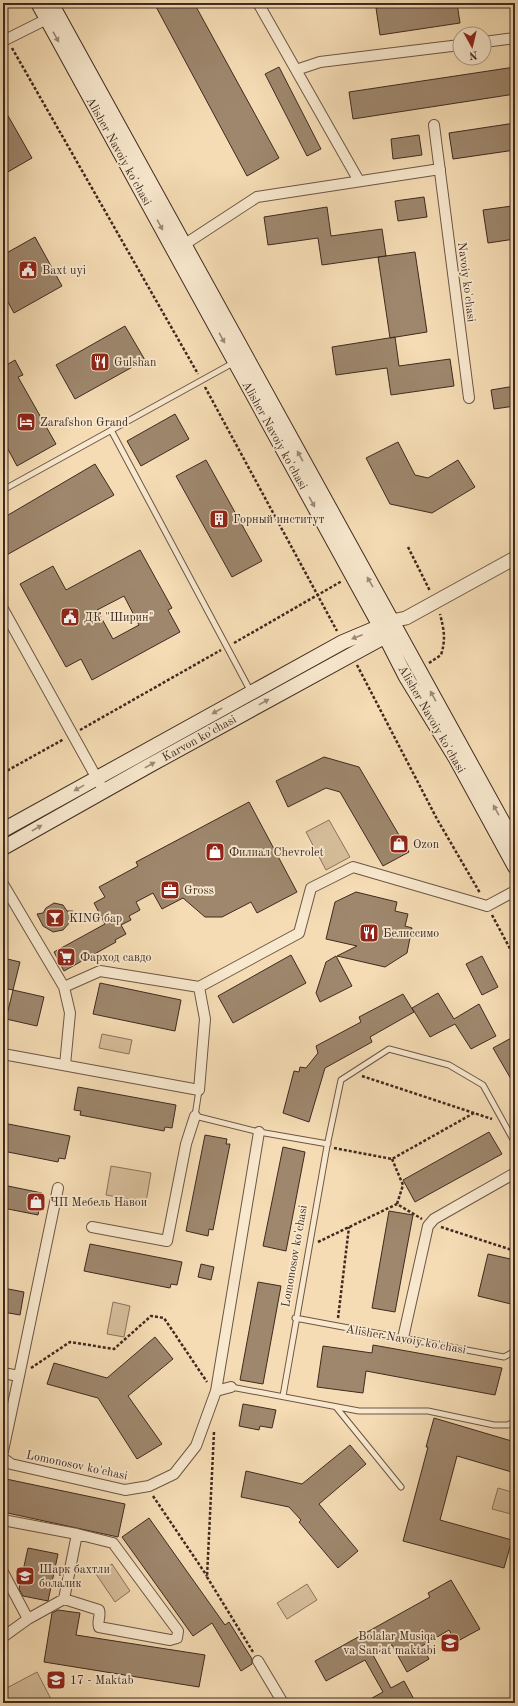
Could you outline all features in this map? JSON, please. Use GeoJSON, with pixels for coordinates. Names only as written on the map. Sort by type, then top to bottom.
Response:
{"type":"FeatureCollection","features":[{"type":"Feature","properties":{"kind":"main road","name":"Alisher Navoiy ko'chasi"},"geometry":{"type":"LineString","coordinates":[[38,3],[51,12],[389,629],[515,844]]}},
{"type":"Feature","properties":{"kind":"main road","name":"Alisher Navoiy ko'chasi"},"geometry":{"type":"LineString","coordinates":[[240,359],[352,575],[389,629],[406,677],[455,758],[515,867]]}},
{"type":"Feature","properties":{"kind":"main road"},"geometry":{"type":"LineString","coordinates":[[3,830],[343,642],[389,629]]}},
{"type":"Feature","properties":{"kind":"main road","name":"Karvon ko'chasi"},"geometry":{"type":"LineString","coordinates":[[3,848],[104,790],[372,643],[389,629]]}},
{"type":"Feature","properties":{"kind":"street"},"geometry":{"type":"LineString","coordinates":[[258,3],[359,181]]}},
{"type":"Feature","properties":{"kind":"street"},"geometry":{"type":"LineString","coordinates":[[5,40],[51,12]]}},
{"type":"Feature","properties":{"kind":"street"},"geometry":{"type":"LineString","coordinates":[[492,41],[515,38]]}},
{"type":"Feature","properties":{"kind":"street"},"geometry":{"type":"LineString","coordinates":[[296,70],[320,62],[452,46]]}},
{"type":"Feature","properties":{"kind":"street","name":"Navoiy ko'chasi"},"geometry":{"type":"LineString","coordinates":[[434,125],[469,398]]}},
{"type":"Feature","properties":{"kind":"street"},"geometry":{"type":"LineString","coordinates":[[179,248],[257,197],[440,169]]}},
{"type":"Feature","properties":{"kind":"street"},"geometry":{"type":"LineString","coordinates":[[389,629],[406,618],[515,558]]}},
{"type":"Feature","properties":{"kind":"street"},"geometry":{"type":"LineString","coordinates":[[3,609],[104,790]]}},
{"type":"Feature","properties":{"kind":"street"},"geometry":{"type":"LineString","coordinates":[[64,987],[100,971],[199,987],[299,933],[311,888],[353,866],[487,906],[515,891]]}},
{"type":"Feature","properties":{"kind":"street"},"geometry":{"type":"LineString","coordinates":[[3,884],[64,987],[70,1013],[65,1065]]}},
{"type":"Feature","properties":{"kind":"street"},"geometry":{"type":"LineString","coordinates":[[3,1054],[199,1090],[205,1019],[199,987]]}},
{"type":"Feature","properties":{"kind":"street"},"geometry":{"type":"LineString","coordinates":[[92,1227],[167,1241],[186,1144],[195,1116]]}},
{"type":"Feature","properties":{"kind":"street","name":"Lomonosov ko'chasi"},"geometry":{"type":"LineString","coordinates":[[3,1458],[11,1464],[125,1490],[146,1487],[174,1474],[196,1446],[215,1393],[259,1132]]}},
{"type":"Feature","properties":{"kind":"street"},"geometry":{"type":"LineString","coordinates":[[403,1338],[428,1226],[434,1219],[515,1173]]}},
{"type":"Feature","properties":{"kind":"street"},"geometry":{"type":"LineString","coordinates":[[3,1451],[58,1188]]}},
{"type":"Feature","properties":{"kind":"street"},"geometry":{"type":"LineString","coordinates":[[3,1374],[19,1376]]}},
{"type":"Feature","properties":{"kind":"street"},"geometry":{"type":"LineString","coordinates":[[215,1393],[232,1387]]}},
{"type":"Feature","properties":{"kind":"street"},"geometry":{"type":"LineString","coordinates":[[3,1520],[77,1534],[113,1543],[178,1631],[177,1638],[170,1640],[99,1627],[99,1610],[64,1599],[28,1619],[3,1637]]}},
{"type":"Feature","properties":{"kind":"street"},"geometry":{"type":"LineString","coordinates":[[64,1599],[77,1534]]}},
{"type":"Feature","properties":{"kind":"street"},"geometry":{"type":"LineString","coordinates":[[3,1572],[28,1619]]}},
{"type":"Feature","properties":{"kind":"street"},"geometry":{"type":"LineString","coordinates":[[258,1661],[283,1703]]}},
{"type":"Feature","properties":{"kind":"lane"},"geometry":{"type":"LineString","coordinates":[[3,490],[240,359]]}},
{"type":"Feature","properties":{"kind":"lane"},"geometry":{"type":"LineString","coordinates":[[111,430],[226,647],[252,692]]}},
{"type":"Feature","properties":{"kind":"lane"},"geometry":{"type":"LineString","coordinates":[[199,1090],[195,1116],[259,1132],[327,1145],[341,1080],[389,1049],[449,1064],[483,1086],[515,1143]]}},
{"type":"Feature","properties":{"kind":"lane","name":"Lomonosov ko'chasi"},"geometry":{"type":"LineString","coordinates":[[283,1396],[327,1145]]}},
{"type":"Feature","properties":{"kind":"lane","name":"Alisher Navoiy ko'chasi"},"geometry":{"type":"LineString","coordinates":[[296,1318],[504,1357],[515,1351]]}},
{"type":"Feature","properties":{"kind":"lane"},"geometry":{"type":"LineString","coordinates":[[232,1387],[359,1411],[428,1411],[494,1425],[508,1425],[515,1421]]}},
{"type":"Feature","properties":{"kind":"lane"},"geometry":{"type":"LineString","coordinates":[[336,1406],[400,1487]]}},
{"type":"Feature","properties":{"kind":"path"},"geometry":{"type":"LineString","coordinates":[[5,40],[201,380],[316,596],[337,631]]}},
{"type":"Feature","properties":{"kind":"path"},"geometry":{"type":"LineString","coordinates":[[3,773],[352,575]]}},
{"type":"Feature","properties":{"kind":"path"},"geometry":{"type":"LineString","coordinates":[[355,661],[437,819],[515,958]]}},
{"type":"Feature","properties":{"kind":"path"},"geometry":{"type":"LineString","coordinates":[[352,1073],[504,1123]]}},
{"type":"Feature","properties":{"kind":"path"},"geometry":{"type":"LineString","coordinates":[[327,1145],[392,1159],[474,1113]]}},
{"type":"Feature","properties":{"kind":"path"},"geometry":{"type":"LineString","coordinates":[[392,1159],[403,1185],[398,1204]]}},
{"type":"Feature","properties":{"kind":"path"},"geometry":{"type":"LineString","coordinates":[[398,1204],[430,1224],[515,1251]]}},
{"type":"Feature","properties":{"kind":"path"},"geometry":{"type":"LineString","coordinates":[[309,1246],[398,1204]]}},
{"type":"Feature","properties":{"kind":"path"},"geometry":{"type":"LineString","coordinates":[[337,1326],[348,1227]]}},
{"type":"Feature","properties":{"kind":"path"},"geometry":{"type":"LineString","coordinates":[[19,1376],[70,1342],[114,1349],[151,1316],[164,1318],[215,1393]]}},
{"type":"Feature","properties":{"kind":"path"},"geometry":{"type":"LineString","coordinates":[[207,1577],[214,1430]]}},
{"type":"Feature","properties":{"kind":"path"},"geometry":{"type":"LineString","coordinates":[[146,1487],[207,1577],[258,1661]]}},
{"type":"Feature","properties":{"kind":"shaded area"},"geometry":{"type":"Polygon","coordinates":[[[329,820],[350,857],[326,870],[306,832],[329,820]]]}},
{"type":"Feature","properties":{"kind":"shaded area"},"geometry":{"type":"Polygon","coordinates":[[[102,1034],[132,1040],[129,1054],[99,1048],[102,1034]]]}},
{"type":"Feature","properties":{"kind":"shaded area"},"geometry":{"type":"Polygon","coordinates":[[[111,1166],[151,1173],[146,1202],[106,1195],[111,1166]]]}},
{"type":"Feature","properties":{"kind":"shaded area"},"geometry":{"type":"Polygon","coordinates":[[[113,1302],[130,1306],[124,1337],[107,1334],[113,1302]]]}},
{"type":"Feature","properties":{"kind":"shaded area"},"geometry":{"type":"Polygon","coordinates":[[[498,1488],[515,1493],[515,1515],[492,1509],[498,1488]]]}},
{"type":"Feature","properties":{"kind":"shaded area"},"geometry":{"type":"Polygon","coordinates":[[[112,1564],[130,1591],[115,1602],[96,1574],[112,1564]]]}},
{"type":"Feature","properties":{"kind":"shaded area"},"geometry":{"type":"Polygon","coordinates":[[[307,1584],[317,1600],[287,1619],[277,1603],[307,1584]]]}},
{"type":"Feature","properties":{"kind":"shaded area"},"geometry":{"type":"Polygon","coordinates":[[[37,1672],[52,1701],[48,1703],[3,1703],[3,1690],[37,1672]]]}},
{"type":"Feature","properties":{"kind":"building"},"geometry":{"type":"Polygon","coordinates":[[[154,3],[194,3],[279,158],[247,176],[154,3]]]}},
{"type":"Feature","properties":{"kind":"building"},"geometry":{"type":"Polygon","coordinates":[[[411,3],[457,3],[460,23],[380,35],[376,8],[411,3]]]}},
{"type":"Feature","properties":{"kind":"building"},"geometry":{"type":"Polygon","coordinates":[[[279,67],[321,149],[307,156],[265,74],[279,67]]]}},
{"type":"Feature","properties":{"kind":"building"},"geometry":{"type":"Polygon","coordinates":[[[515,67],[515,94],[353,119],[349,92],[515,67]]]}},
{"type":"Feature","properties":{"kind":"building"},"geometry":{"type":"Polygon","coordinates":[[[3,107],[32,158],[6,173],[3,167],[3,107]]]}},
{"type":"Feature","properties":{"kind":"building"},"geometry":{"type":"Polygon","coordinates":[[[515,123],[515,150],[453,159],[449,133],[515,123]]]}},
{"type":"Feature","properties":{"kind":"building"},"geometry":{"type":"Polygon","coordinates":[[[419,135],[422,155],[393,159],[391,139],[419,135]]]}},
{"type":"Feature","properties":{"kind":"building"},"geometry":{"type":"Polygon","coordinates":[[[424,197],[427,217],[398,221],[395,201],[424,197]]]}},
{"type":"Feature","properties":{"kind":"building"},"geometry":{"type":"Polygon","coordinates":[[[512,206],[513,216],[515,216],[515,239],[488,243],[483,210],[512,206]]]}},
{"type":"Feature","properties":{"kind":"building"},"geometry":{"type":"Polygon","coordinates":[[[327,207],[331,236],[382,229],[386,256],[322,265],[318,238],[268,245],[264,217],[327,207]]]}},
{"type":"Feature","properties":{"kind":"building","name":"Baxt uyi"},"geometry":{"type":"Polygon","coordinates":[[[35,237],[62,286],[14,313],[3,293],[3,255],[35,237]]]}},
{"type":"Feature","properties":{"kind":"building"},"geometry":{"type":"Polygon","coordinates":[[[415,252],[427,332],[390,338],[378,257],[415,252]]]}},
{"type":"Feature","properties":{"kind":"building","name":"Gulshan"},"geometry":{"type":"Polygon","coordinates":[[[125,326],[145,360],[75,399],[56,365],[125,326]]]}},
{"type":"Feature","properties":{"kind":"building"},"geometry":{"type":"Polygon","coordinates":[[[395,337],[399,366],[450,359],[454,386],[391,395],[387,368],[336,375],[332,347],[395,337]]]}},
{"type":"Feature","properties":{"kind":"building"},"geometry":{"type":"Polygon","coordinates":[[[15,360],[23,375],[18,377],[56,444],[17,466],[3,440],[3,367],[15,360]]]}},
{"type":"Feature","properties":{"kind":"building"},"geometry":{"type":"Polygon","coordinates":[[[515,386],[515,406],[494,409],[491,390],[515,386]]]}},
{"type":"Feature","properties":{"kind":"building"},"geometry":{"type":"Polygon","coordinates":[[[175,414],[189,439],[141,466],[127,441],[175,414]]]}},
{"type":"Feature","properties":{"kind":"building"},"geometry":{"type":"Polygon","coordinates":[[[398,442],[415,475],[428,478],[458,460],[475,487],[432,513],[390,504],[366,458],[398,442]]]}},
{"type":"Feature","properties":{"kind":"building","name":"Горный институт"},"geometry":{"type":"Polygon","coordinates":[[[206,460],[262,561],[232,577],[176,476],[206,460]]]}},
{"type":"Feature","properties":{"kind":"building"},"geometry":{"type":"Polygon","coordinates":[[[95,464],[114,495],[3,557],[3,518],[95,464]]]}},
{"type":"Feature","properties":{"kind":"building","name":"ДК \"Ширин\""},"geometry":{"type":"Polygon","coordinates":[[[140,550],[172,608],[168,610],[180,632],[92,680],[81,659],[66,667],[20,584],[53,566],[66,590],[140,550]],[[124,596],[97,610],[113,639],[139,625],[124,596]]]}},
{"type":"Feature","properties":{"kind":"building"},"geometry":{"type":"Polygon","coordinates":[[[324,757],[359,767],[409,852],[383,866],[340,792],[326,788],[288,807],[276,781],[324,757]]]}},
{"type":"Feature","properties":{"kind":"building","name":"Филиал Chevrolet"},"geometry":{"type":"Polygon","coordinates":[[[249,802],[297,892],[257,913],[251,902],[222,917],[205,917],[183,898],[162,909],[153,893],[136,902],[140,910],[129,916],[131,920],[121,925],[126,934],[115,940],[116,942],[64,971],[54,952],[105,924],[94,903],[105,897],[99,887],[138,866],[136,862],[249,802]]]}},
{"type":"Feature","properties":{"kind":"building","name":"Белиссимо"},"geometry":{"type":"Polygon","coordinates":[[[356,892],[397,902],[395,911],[408,914],[405,926],[412,928],[407,953],[385,967],[337,956],[357,946],[326,939],[335,902],[356,892]]]}},
{"type":"Feature","properties":{"kind":"building","name":"KING бар"},"geometry":{"type":"Polygon","coordinates":[[[54,903],[63,905],[67,911],[73,911],[71,921],[63,930],[53,932],[43,926],[37,914],[43,913],[46,908],[54,903]]]}},
{"type":"Feature","properties":{"kind":"building"},"geometry":{"type":"Polygon","coordinates":[[[291,955],[306,983],[233,1023],[218,996],[291,955]]]}},
{"type":"Feature","properties":{"kind":"building"},"geometry":{"type":"Polygon","coordinates":[[[336,956],[352,986],[320,1002],[316,993],[326,962],[336,956]]]}},
{"type":"Feature","properties":{"kind":"building"},"geometry":{"type":"Polygon","coordinates":[[[482,956],[498,987],[482,995],[466,964],[482,956]]]}},
{"type":"Feature","properties":{"kind":"building"},"geometry":{"type":"Polygon","coordinates":[[[3,958],[20,962],[13,990],[3,988],[3,958]]]}},
{"type":"Feature","properties":{"kind":"building"},"geometry":{"type":"Polygon","coordinates":[[[100,983],[181,1000],[175,1031],[93,1014],[100,983]]]}},
{"type":"Feature","properties":{"kind":"building"},"geometry":{"type":"Polygon","coordinates":[[[13,990],[44,997],[37,1026],[6,1019],[13,990]]]}},
{"type":"Feature","properties":{"kind":"building"},"geometry":{"type":"Polygon","coordinates":[[[438,993],[454,1019],[479,1004],[496,1036],[471,1049],[455,1024],[430,1037],[412,1008],[438,993]]]}},
{"type":"Feature","properties":{"kind":"building"},"geometry":{"type":"Polygon","coordinates":[[[403,994],[414,1012],[370,1037],[372,1042],[325,1068],[309,1122],[283,1113],[294,1071],[299,1072],[300,1067],[306,1068],[318,1053],[316,1046],[361,1022],[359,1017],[403,994]]]}},
{"type":"Feature","properties":{"kind":"building"},"geometry":{"type":"Polygon","coordinates":[[[515,1036],[515,1086],[493,1048],[515,1036]]]}},
{"type":"Feature","properties":{"kind":"building"},"geometry":{"type":"Polygon","coordinates":[[[78,1087],[176,1105],[172,1128],[165,1127],[164,1131],[80,1115],[81,1111],[74,1110],[78,1087]]]}},
{"type":"Feature","properties":{"kind":"building"},"geometry":{"type":"Polygon","coordinates":[[[3,1123],[70,1136],[65,1159],[59,1158],[58,1162],[3,1151],[3,1123]]]}},
{"type":"Feature","properties":{"kind":"building"},"geometry":{"type":"Polygon","coordinates":[[[489,1132],[502,1154],[415,1202],[403,1180],[489,1132]]]}},
{"type":"Feature","properties":{"kind":"building"},"geometry":{"type":"Polygon","coordinates":[[[205,1135],[227,1139],[226,1144],[230,1144],[213,1230],[209,1229],[208,1236],[186,1231],[205,1135]]]}},
{"type":"Feature","properties":{"kind":"building"},"geometry":{"type":"Polygon","coordinates":[[[283,1147],[305,1152],[286,1251],[263,1246],[283,1147]]]}},
{"type":"Feature","properties":{"kind":"building"},"geometry":{"type":"Polygon","coordinates":[[[3,1185],[42,1193],[38,1215],[3,1208],[3,1185]]]}},
{"type":"Feature","properties":{"kind":"building"},"geometry":{"type":"Polygon","coordinates":[[[389,1211],[413,1215],[395,1312],[372,1308],[389,1211]]]}},
{"type":"Feature","properties":{"kind":"building"},"geometry":{"type":"Polygon","coordinates":[[[90,1244],[182,1262],[177,1285],[171,1284],[170,1288],[84,1271],[90,1244]]]}},
{"type":"Feature","properties":{"kind":"building"},"geometry":{"type":"Polygon","coordinates":[[[488,1254],[515,1260],[515,1305],[478,1296],[488,1254]]]}},
{"type":"Feature","properties":{"kind":"building"},"geometry":{"type":"Polygon","coordinates":[[[201,1264],[214,1267],[211,1280],[198,1277],[201,1264]]]}},
{"type":"Feature","properties":{"kind":"building"},"geometry":{"type":"Polygon","coordinates":[[[258,1282],[281,1286],[263,1384],[240,1380],[258,1282]]]}},
{"type":"Feature","properties":{"kind":"building"},"geometry":{"type":"Polygon","coordinates":[[[3,1288],[24,1292],[20,1315],[3,1312],[3,1288]]]}},
{"type":"Feature","properties":{"kind":"building"},"geometry":{"type":"Polygon","coordinates":[[[155,1337],[173,1359],[128,1396],[162,1444],[137,1459],[98,1398],[47,1384],[54,1363],[107,1378],[155,1337]]]}},
{"type":"Feature","properties":{"kind":"building"},"geometry":{"type":"Polygon","coordinates":[[[373,1345],[502,1368],[495,1395],[366,1371],[363,1393],[317,1387],[323,1346],[372,1353],[373,1345]]]}},
{"type":"Feature","properties":{"kind":"building"},"geometry":{"type":"Polygon","coordinates":[[[243,1404],[276,1410],[272,1428],[260,1426],[259,1430],[239,1426],[243,1404]]]}},
{"type":"Feature","properties":{"kind":"building"},"geometry":{"type":"Polygon","coordinates":[[[434,1418],[515,1442],[515,1473],[457,1456],[440,1520],[512,1540],[504,1568],[403,1541],[428,1447],[426,1447],[434,1418]]]}},
{"type":"Feature","properties":{"kind":"building"},"geometry":{"type":"Polygon","coordinates":[[[350,1445],[366,1464],[319,1504],[358,1551],[338,1568],[299,1522],[301,1520],[289,1507],[241,1497],[246,1471],[302,1484],[350,1445]]]}},
{"type":"Feature","properties":{"kind":"building"},"geometry":{"type":"Polygon","coordinates":[[[6,1479],[125,1504],[118,1537],[3,1512],[3,1491],[6,1479]]]}},
{"type":"Feature","properties":{"kind":"building"},"geometry":{"type":"Polygon","coordinates":[[[149,1518],[225,1625],[229,1622],[252,1659],[252,1664],[241,1671],[212,1623],[193,1636],[122,1537],[149,1518]]]}},
{"type":"Feature","properties":{"kind":"building"},"geometry":{"type":"Polygon","coordinates":[[[28,1548],[58,1554],[48,1601],[23,1596],[19,1589],[28,1548]]]}},
{"type":"Feature","properties":{"kind":"building"},"geometry":{"type":"Polygon","coordinates":[[[451,1580],[480,1629],[456,1642],[449,1630],[422,1646],[429,1659],[407,1672],[392,1645],[373,1655],[391,1688],[404,1681],[416,1703],[363,1703],[383,1692],[365,1660],[326,1681],[315,1661],[430,1597],[428,1593],[451,1580]]]}},
{"type":"Feature","properties":{"kind":"building"},"geometry":{"type":"Polygon","coordinates":[[[58,1610],[80,1613],[76,1635],[205,1655],[199,1687],[44,1662],[52,1613],[58,1610]]]}},
{"type":"Feature","properties":{"kind":"place","name":"Baxt uyi"},"geometry":{"type":"Point","coordinates":[28,270]}},
{"type":"Feature","properties":{"kind":"place","name":"Gulshan"},"geometry":{"type":"Point","coordinates":[100,362]}},
{"type":"Feature","properties":{"kind":"place","name":"Zarafshon Grand"},"geometry":{"type":"Point","coordinates":[26,422]}},
{"type":"Feature","properties":{"kind":"place","name":"Горный институт"},"geometry":{"type":"Point","coordinates":[219,519]}},
{"type":"Feature","properties":{"kind":"place","name":"ДК \"Ширин\""},"geometry":{"type":"Point","coordinates":[70,617]}},
{"type":"Feature","properties":{"kind":"place","name":"Ozon"},"geometry":{"type":"Point","coordinates":[399,844]}},
{"type":"Feature","properties":{"kind":"place","name":"Филиал Chevrolet"},"geometry":{"type":"Point","coordinates":[215,852]}},
{"type":"Feature","properties":{"kind":"place","name":"Gross"},"geometry":{"type":"Point","coordinates":[170,890]}},
{"type":"Feature","properties":{"kind":"place","name":"KING бар"},"geometry":{"type":"Point","coordinates":[55,918]}},
{"type":"Feature","properties":{"kind":"place","name":"Белиссимо"},"geometry":{"type":"Point","coordinates":[369,933]}},
{"type":"Feature","properties":{"kind":"place","name":"Фарход савдо"},"geometry":{"type":"Point","coordinates":[66,957]}},
{"type":"Feature","properties":{"kind":"place","name":"ЧП Мебель Навои"},"geometry":{"type":"Point","coordinates":[36,1202]}},
{"type":"Feature","properties":{"kind":"place","name":"Шарк бахтли болалик"},"geometry":{"type":"Point","coordinates":[25,1576]}},
{"type":"Feature","properties":{"kind":"place","name":"Bolalar Musiqa va San'at maktabi"},"geometry":{"type":"Point","coordinates":[450,1643]}},
{"type":"Feature","properties":{"kind":"place","name":"17 - Maktab"},"geometry":{"type":"Point","coordinates":[56,1680]}}]}
